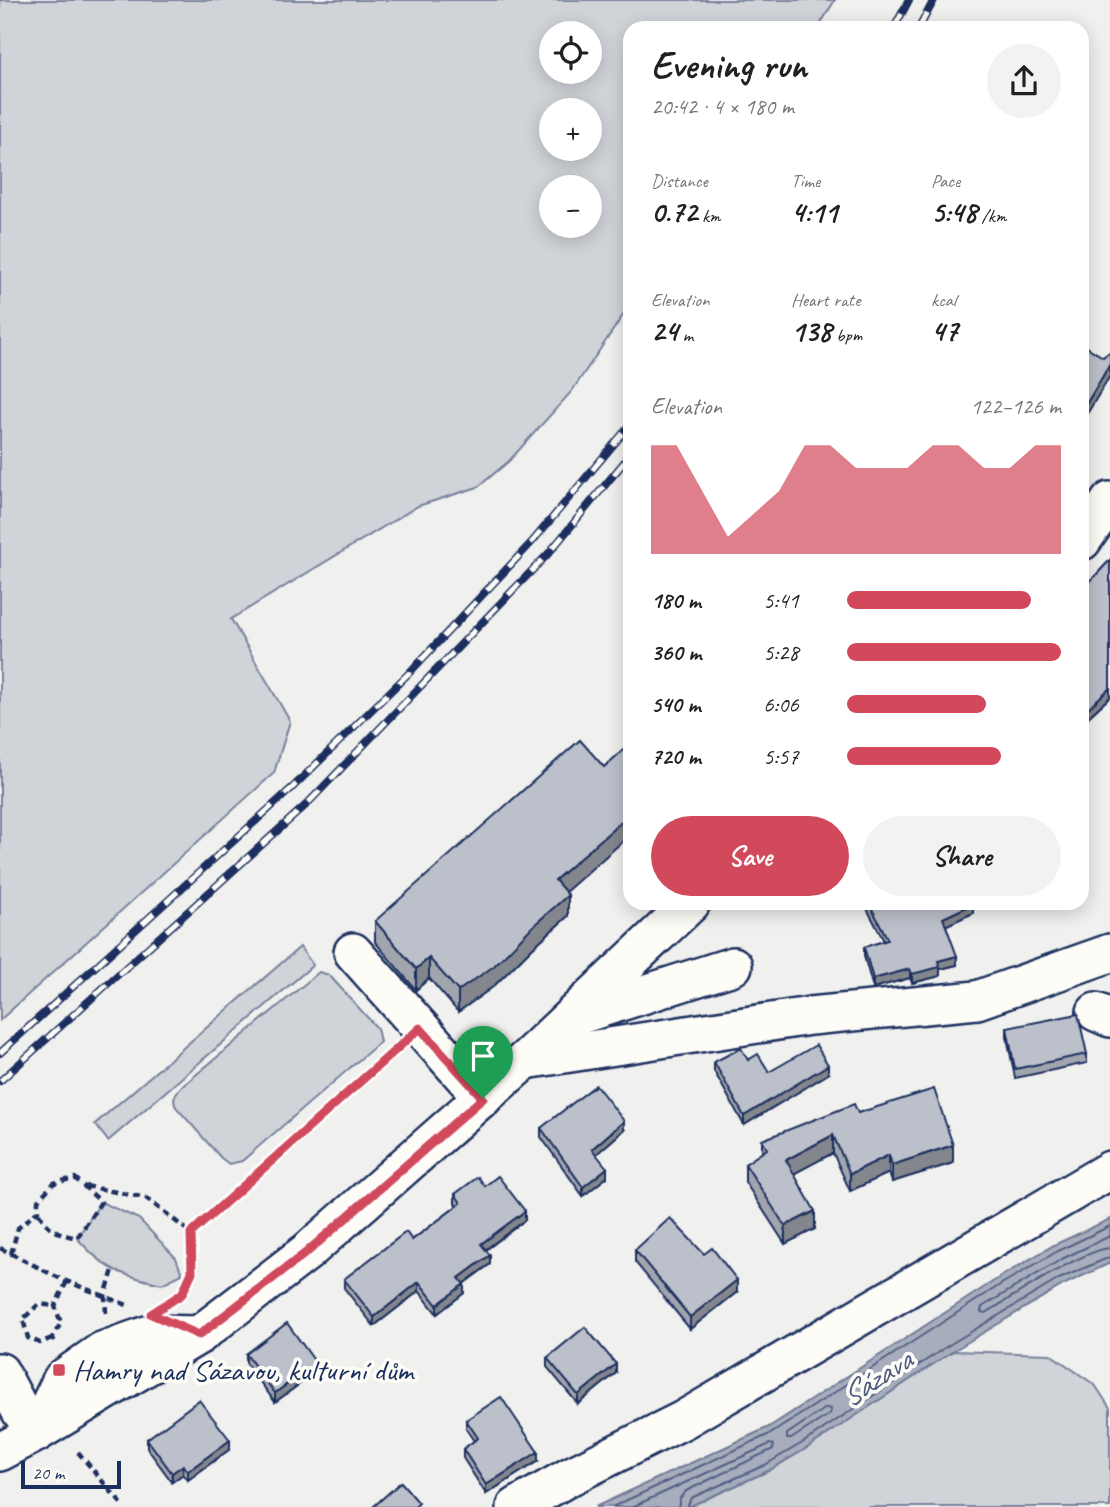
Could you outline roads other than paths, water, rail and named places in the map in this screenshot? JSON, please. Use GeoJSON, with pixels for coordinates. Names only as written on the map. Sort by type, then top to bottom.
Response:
{"type":"FeatureCollection","features":[{"type":"Feature","properties":{"kind":"street"},"geometry":{"type":"LineString","coordinates":[[1089,531],[1110,501]]}},
{"type":"Feature","properties":{"kind":"street"},"geometry":{"type":"LineString","coordinates":[[0,1452],[199,1335],[307,1252],[525,1060],[684,910]]}},
{"type":"Feature","properties":{"kind":"street"},"geometry":{"type":"LineString","coordinates":[[353,951],[483,1098]]}},
{"type":"Feature","properties":{"kind":"street"},"geometry":{"type":"LineString","coordinates":[[525,1060],[810,1016],[977,1000],[1110,953]]}},
{"type":"Feature","properties":{"kind":"street"},"geometry":{"type":"LineString","coordinates":[[569,1018],[733,967]]}},
{"type":"Feature","properties":{"kind":"street"},"geometry":{"type":"LineString","coordinates":[[516,1507],[683,1420],[1110,1170]]}},
{"type":"Feature","properties":{"kind":"street"},"geometry":{"type":"LineString","coordinates":[[0,1372],[36,1433]]}},
{"type":"Feature","properties":{"kind":"water","name":"Sázava"},"geometry":{"type":"Polygon","coordinates":[[[1110,1219],[1110,1263],[1063,1285],[953,1351],[768,1471],[688,1507],[595,1507],[769,1427],[1000,1277],[1054,1245],[1110,1219]]]}},
{"type":"Feature","properties":{"kind":"railway"},"geometry":{"type":"LineString","coordinates":[[898,21],[909,0]]}},
{"type":"Feature","properties":{"kind":"railway"},"geometry":{"type":"LineString","coordinates":[[923,21],[934,0]]}},
{"type":"Feature","properties":{"kind":"railway"},"geometry":{"type":"LineString","coordinates":[[0,1053],[292,788],[410,672],[532,542],[623,433]]}},
{"type":"Feature","properties":{"kind":"railway"},"geometry":{"type":"LineString","coordinates":[[0,1081],[306,805],[548,554],[623,463]]}},
{"type":"Feature","properties":{"kind":"place","name":"Hamry nad Sázavou, kulturní dům"},"geometry":{"type":"Point","coordinates":[59,1370]}}]}
